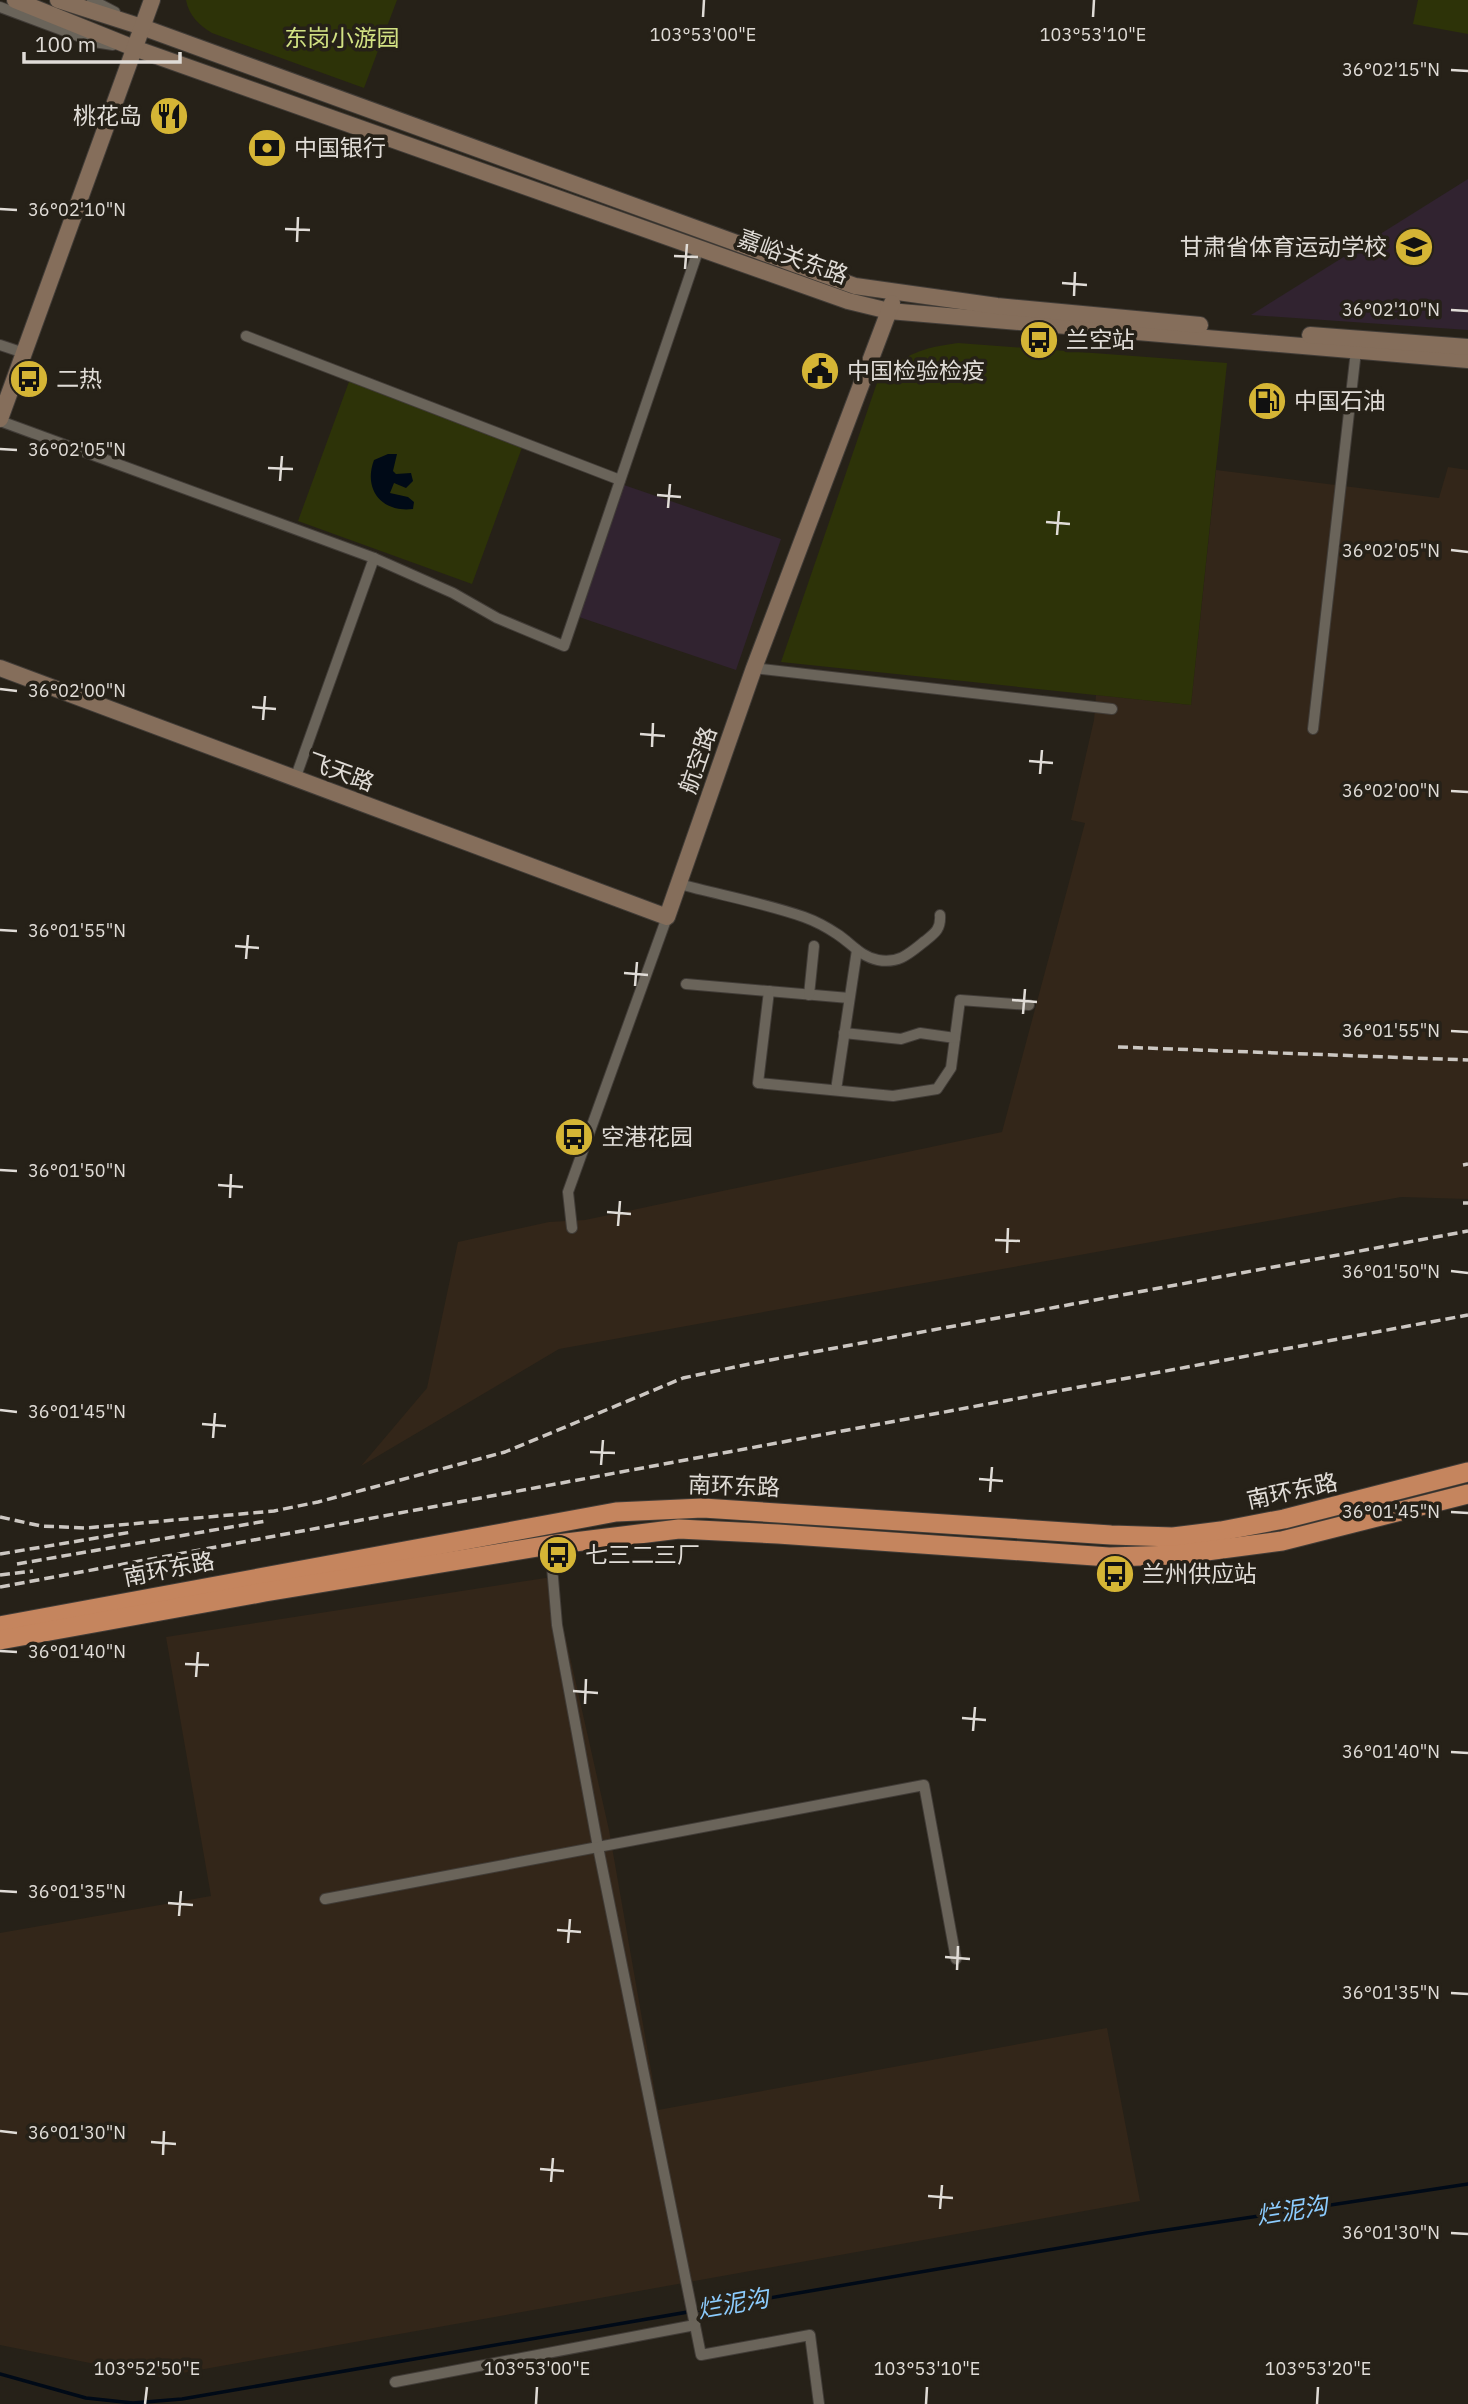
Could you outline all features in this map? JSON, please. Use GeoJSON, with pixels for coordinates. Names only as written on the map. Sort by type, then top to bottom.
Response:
{"type":"FeatureCollection","features":[{"type":"Feature","properties":{"kind":"highway","name":"南环东路"},"geometry":{"type":"LineString","coordinates":[[0,1626],[616,1512],[703,1508],[1173,1537],[1284,1519],[1468,1472]]}},
{"type":"Feature","properties":{"kind":"highway","name":"南环东路"},"geometry":{"type":"LineString","coordinates":[[0,1640],[252,1594],[550,1545],[679,1530],[800,1535],[1109,1557],[1176,1555],[1282,1541],[1468,1494]]}},
{"type":"Feature","properties":{"kind":"main road","name":"嘉峪关东路"},"geometry":{"type":"LineString","coordinates":[[15,0],[134,48],[848,301],[889,311],[1468,360]]}},
{"type":"Feature","properties":{"kind":"main road","name":"嘉峪关东路"},"geometry":{"type":"LineString","coordinates":[[58,0],[142,27],[855,286],[997,306],[1468,347]]}},
{"type":"Feature","properties":{"kind":"main road"},"geometry":{"type":"LineString","coordinates":[[0,420],[152,0]]}},
{"type":"Feature","properties":{"kind":"main road","name":"航空路"},"geometry":{"type":"LineString","coordinates":[[667,917],[754,668],[895,293]]}},
{"type":"Feature","properties":{"kind":"main road","name":"飞天路"},"geometry":{"type":"LineString","coordinates":[[0,668],[667,917]]}},
{"type":"Feature","properties":{"kind":"street"},"geometry":{"type":"LineString","coordinates":[[92,0],[142,27]]}},
{"type":"Feature","properties":{"kind":"street"},"geometry":{"type":"LineString","coordinates":[[0,6],[94,42],[134,48]]}},
{"type":"Feature","properties":{"kind":"street"},"geometry":{"type":"LineString","coordinates":[[0,420],[374,558],[453,593],[497,618],[564,646],[699,248]]}},
{"type":"Feature","properties":{"kind":"street"},"geometry":{"type":"LineString","coordinates":[[246,336],[620,480]]}},
{"type":"Feature","properties":{"kind":"street"},"geometry":{"type":"LineString","coordinates":[[0,345],[24,353]]}},
{"type":"Feature","properties":{"kind":"street"},"geometry":{"type":"LineString","coordinates":[[1313,729],[1356,351]]}},
{"type":"Feature","properties":{"kind":"street"},"geometry":{"type":"LineString","coordinates":[[295,779],[374,558]]}},
{"type":"Feature","properties":{"kind":"street"},"geometry":{"type":"LineString","coordinates":[[754,668],[1112,709]]}},
{"type":"Feature","properties":{"kind":"street"},"geometry":{"type":"LineString","coordinates":[[679,884],[806,918],[877,960],[891,961],[916,951],[936,933],[940,915]]}},
{"type":"Feature","properties":{"kind":"street","name":"航空路"},"geometry":{"type":"LineString","coordinates":[[572,1228],[569,1192],[667,917]]}},
{"type":"Feature","properties":{"kind":"street"},"geometry":{"type":"LineString","coordinates":[[808,995],[814,946]]}},
{"type":"Feature","properties":{"kind":"street"},"geometry":{"type":"LineString","coordinates":[[836,1090],[857,950]]}},
{"type":"Feature","properties":{"kind":"street"},"geometry":{"type":"LineString","coordinates":[[686,984],[849,998]]}},
{"type":"Feature","properties":{"kind":"street"},"geometry":{"type":"LineString","coordinates":[[769,991],[758,1083],[893,1096],[937,1089],[951,1068],[960,1000],[1029,1005]]}},
{"type":"Feature","properties":{"kind":"street"},"geometry":{"type":"LineString","coordinates":[[844,1033],[901,1039],[920,1032],[955,1038]]}},
{"type":"Feature","properties":{"kind":"street"},"geometry":{"type":"LineString","coordinates":[[548,1523],[557,1625],[598,1847],[701,2355],[810,2335],[819,2404]]}},
{"type":"Feature","properties":{"kind":"street"},"geometry":{"type":"LineString","coordinates":[[325,1899],[924,1784],[956,1959]]}},
{"type":"Feature","properties":{"kind":"street"},"geometry":{"type":"LineString","coordinates":[[395,2382],[695,2325]]}},
{"type":"Feature","properties":{"kind":"shaded area","name":"甘肃省体育运动学校"},"geometry":{"type":"Polygon","coordinates":[[[1468,179],[1468,330],[1251,315],[1468,179]]]}},
{"type":"Feature","properties":{"kind":"shaded area"},"geometry":{"type":"Polygon","coordinates":[[[388,454],[397,454],[393,471],[396,474],[411,473],[413,481],[406,488],[394,483],[390,493],[408,497],[414,502],[413,509],[392,507],[384,503],[373,489],[371,471],[374,460],[388,454]]]}},
{"type":"Feature","properties":{"kind":"shaded area"},"geometry":{"type":"Polygon","coordinates":[[[1448,467],[1468,470],[1468,1199],[1401,1197],[559,1349],[361,1466],[427,1388],[458,1242],[549,1222],[585,1220],[1002,1132],[1085,823],[1071,820],[1094,720],[1096,695],[1191,705],[1216,470],[1439,498],[1448,467]]]}},
{"type":"Feature","properties":{"kind":"shaded area"},"geometry":{"type":"Polygon","coordinates":[[[621,484],[781,539],[736,670],[576,616],[621,484]]]}},
{"type":"Feature","properties":{"kind":"shaded area"},"geometry":{"type":"Polygon","coordinates":[[[552,1577],[609,1830],[658,2110],[1107,2028],[1140,2201],[160,2377],[0,2345],[0,1933],[211,1896],[166,1637],[552,1577]]]}},
{"type":"Feature","properties":{"kind":"green space","name":"东岗小游园"},"geometry":{"type":"Polygon","coordinates":[[[186,0],[397,0],[364,88],[212,33],[195,20],[186,0]]]}},
{"type":"Feature","properties":{"kind":"green space"},"geometry":{"type":"Polygon","coordinates":[[[1418,0],[1468,0],[1468,34],[1413,24],[1418,0]]]}},
{"type":"Feature","properties":{"kind":"green space"},"geometry":{"type":"Polygon","coordinates":[[[958,343],[1227,363],[1191,705],[781,662],[879,377],[898,362],[916,353],[958,343]]]}},
{"type":"Feature","properties":{"kind":"green space"},"geometry":{"type":"Polygon","coordinates":[[[350,379],[524,442],[472,584],[298,521],[350,379]]]}},
{"type":"Feature","properties":{"kind":"waterway","name":"烂泥沟"},"geometry":{"type":"LineString","coordinates":[[0,2374],[86,2398],[133,2403],[182,2399],[1147,2233],[1468,2184]]}},
{"type":"Feature","properties":{"kind":"railway"},"geometry":{"type":"LineString","coordinates":[[1118,1047],[1468,1060]]}},
{"type":"Feature","properties":{"kind":"railway"},"geometry":{"type":"LineString","coordinates":[[1463,1165],[1468,1164]]}},
{"type":"Feature","properties":{"kind":"railway"},"geometry":{"type":"LineString","coordinates":[[1463,1203],[1468,1203]]}},
{"type":"Feature","properties":{"kind":"railway"},"geometry":{"type":"LineString","coordinates":[[0,1517],[41,1526],[86,1528],[274,1511],[318,1502],[505,1452],[683,1378],[1468,1231]]}},
{"type":"Feature","properties":{"kind":"railway"},"geometry":{"type":"LineString","coordinates":[[0,1587],[1468,1315]]}},
{"type":"Feature","properties":{"kind":"railway"},"geometry":{"type":"LineString","coordinates":[[17,1564],[266,1521]]}},
{"type":"Feature","properties":{"kind":"railway"},"geometry":{"type":"LineString","coordinates":[[0,1554],[132,1532]]}},
{"type":"Feature","properties":{"kind":"railway"},"geometry":{"type":"LineString","coordinates":[[0,1575],[33,1571]]}},
{"type":"Feature","properties":{"kind":"place","name":"桃花岛"},"geometry":{"type":"Point","coordinates":[169,116]}},
{"type":"Feature","properties":{"kind":"place","name":"中国银行"},"geometry":{"type":"Point","coordinates":[267,148]}},
{"type":"Feature","properties":{"kind":"place","name":"甘肃省体育运动学校"},"geometry":{"type":"Point","coordinates":[1414,247]}},
{"type":"Feature","properties":{"kind":"place","name":"兰空站"},"geometry":{"type":"Point","coordinates":[1039,340]}},
{"type":"Feature","properties":{"kind":"place","name":"中国检验检疫"},"geometry":{"type":"Point","coordinates":[820,371]}},
{"type":"Feature","properties":{"kind":"place","name":"二热"},"geometry":{"type":"Point","coordinates":[29,379]}},
{"type":"Feature","properties":{"kind":"place","name":"中国石油"},"geometry":{"type":"Point","coordinates":[1267,401]}},
{"type":"Feature","properties":{"kind":"place","name":"空港花园"},"geometry":{"type":"Point","coordinates":[574,1137]}},
{"type":"Feature","properties":{"kind":"place","name":"七三二三厂"},"geometry":{"type":"Point","coordinates":[558,1555]}},
{"type":"Feature","properties":{"kind":"place","name":"兰州供应站"},"geometry":{"type":"Point","coordinates":[1115,1574]}}]}
